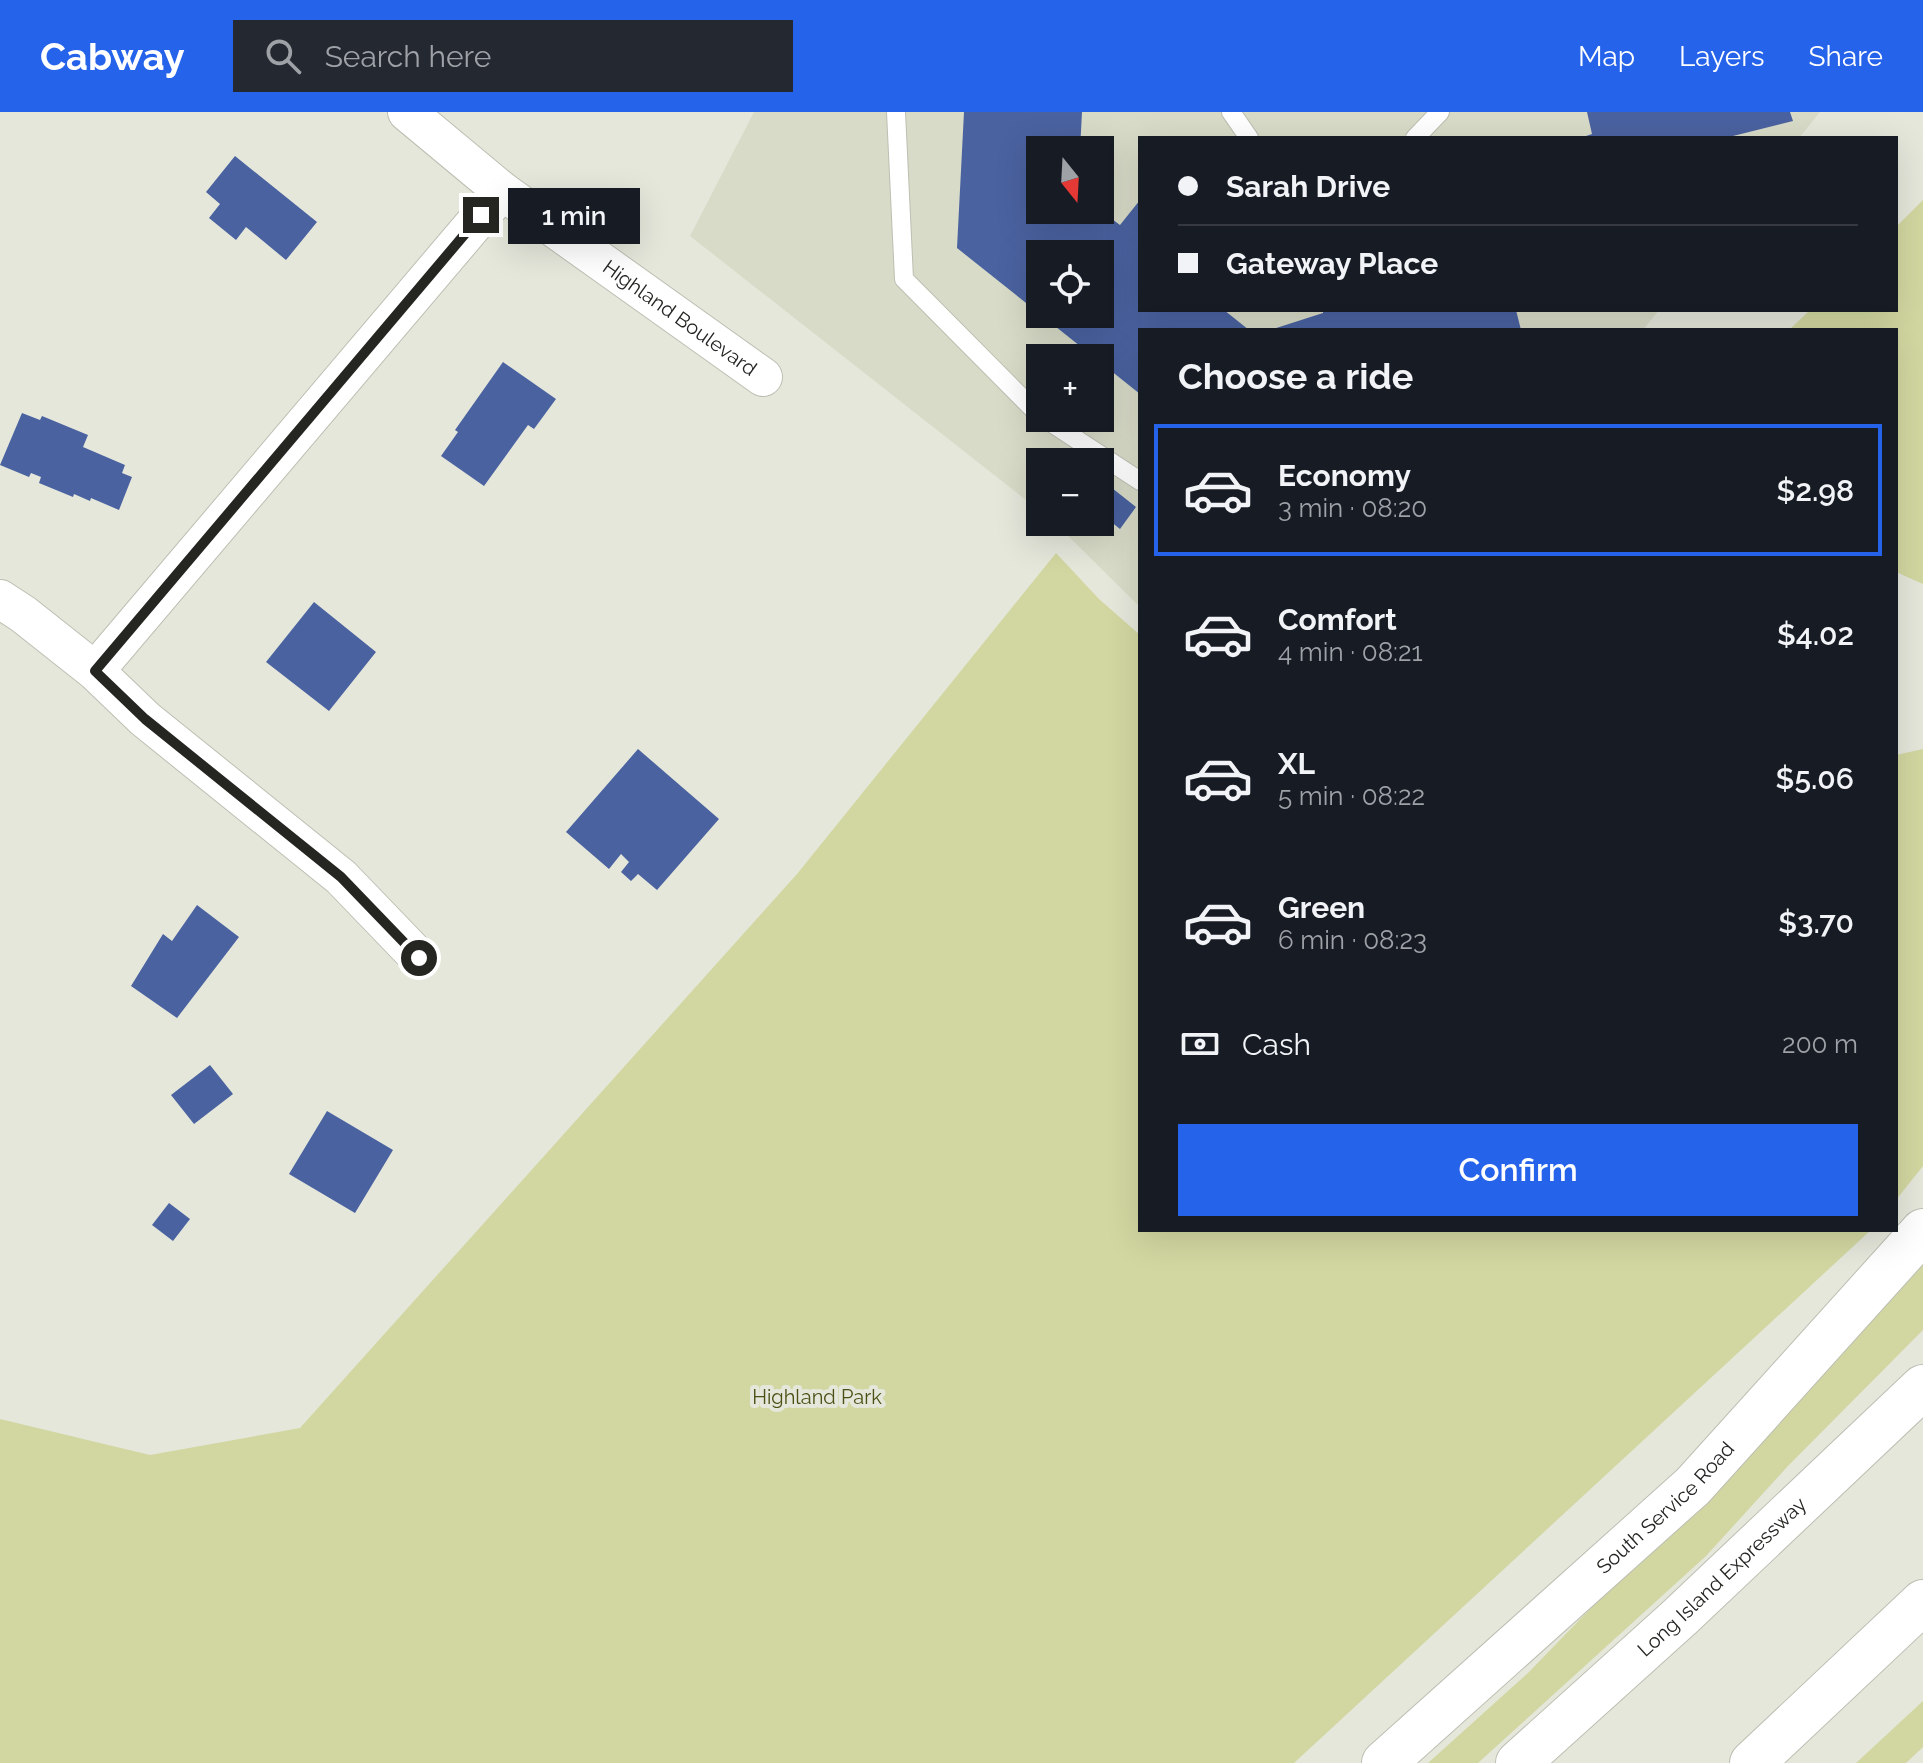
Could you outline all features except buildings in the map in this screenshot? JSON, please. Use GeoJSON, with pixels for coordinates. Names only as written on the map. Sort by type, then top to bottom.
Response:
{"type":"FeatureCollection","features":[{"type":"Feature","properties":{"kind":"main road","name":"South Service Road"},"geometry":{"type":"LineString","coordinates":[[1384,1763],[1693,1486],[1923,1231]]}},
{"type":"Feature","properties":{"kind":"main road","name":"Long Island Expressway"},"geometry":{"type":"LineString","coordinates":[[1518,1763],[1680,1617],[1923,1387]]}},
{"type":"Feature","properties":{"kind":"main road"},"geometry":{"type":"LineString","coordinates":[[1752,1763],[1923,1602]]}},
{"type":"Feature","properties":{"kind":"street","name":"Highland Boulevard"},"geometry":{"type":"LineString","coordinates":[[407,112],[502,191],[763,377]]}},
{"type":"Feature","properties":{"kind":"street"},"geometry":{"type":"LineString","coordinates":[[95,671],[502,191]]}},
{"type":"Feature","properties":{"kind":"street"},"geometry":{"type":"LineString","coordinates":[[0,599],[95,671],[145,719],[341,877],[419,958]]}},
{"type":"Feature","properties":{"kind":"lane"},"geometry":{"type":"LineString","coordinates":[[896,112],[904,279],[1026,401]]}},
{"type":"Feature","properties":{"kind":"lane"},"geometry":{"type":"LineString","coordinates":[[1231,112],[1248,136]]}},
{"type":"Feature","properties":{"kind":"lane"},"geometry":{"type":"LineString","coordinates":[[1417,136],[1440,112]]}},
{"type":"Feature","properties":{"kind":"lane"},"geometry":{"type":"LineString","coordinates":[[1065,432],[1138,480]]}},
{"type":"Feature","properties":{"kind":"shaded area"},"geometry":{"type":"Polygon","coordinates":[[[754,112],[1820,112],[1801,136],[1138,136],[1138,312],[1657,312],[1645,328],[1138,328],[1138,605],[1068,536],[1114,536],[1114,448],[1026,448],[1026,500],[690,236],[754,112]]]}},
{"type":"Feature","properties":{"kind":"green space"},"geometry":{"type":"Polygon","coordinates":[[[1923,200],[1923,584],[1898,573],[1898,328],[1791,328],[1808,312],[1898,312],[1898,225],[1923,200]]]}},
{"type":"Feature","properties":{"kind":"green space","name":"Highland Park"},"geometry":{"type":"Polygon","coordinates":[[[1056,553],[1099,599],[1138,633],[1138,1232],[1869,1232],[1294,1763],[0,1763],[0,1419],[150,1455],[300,1428],[797,874],[1056,553]]]}},
{"type":"Feature","properties":{"kind":"green space"},"geometry":{"type":"Polygon","coordinates":[[[1923,749],[1923,1166],[1898,1197],[1898,755],[1923,749]]]}},
{"type":"Feature","properties":{"kind":"green space"},"geometry":{"type":"Polygon","coordinates":[[[1923,1265],[1923,1330],[1787,1467],[1706,1556],[1478,1763],[1428,1763],[1528,1673],[1923,1265]]]}},
{"type":"Feature","properties":{"kind":"green space"},"geometry":{"type":"Polygon","coordinates":[[[1923,1701],[1923,1747],[1906,1763],[1856,1763],[1923,1701]]]}},
{"type":"Feature","properties":{"kind":"route"},"geometry":{"type":"LineString","coordinates":[[419,958],[341,877],[145,719],[95,671],[481,215]]}}]}
